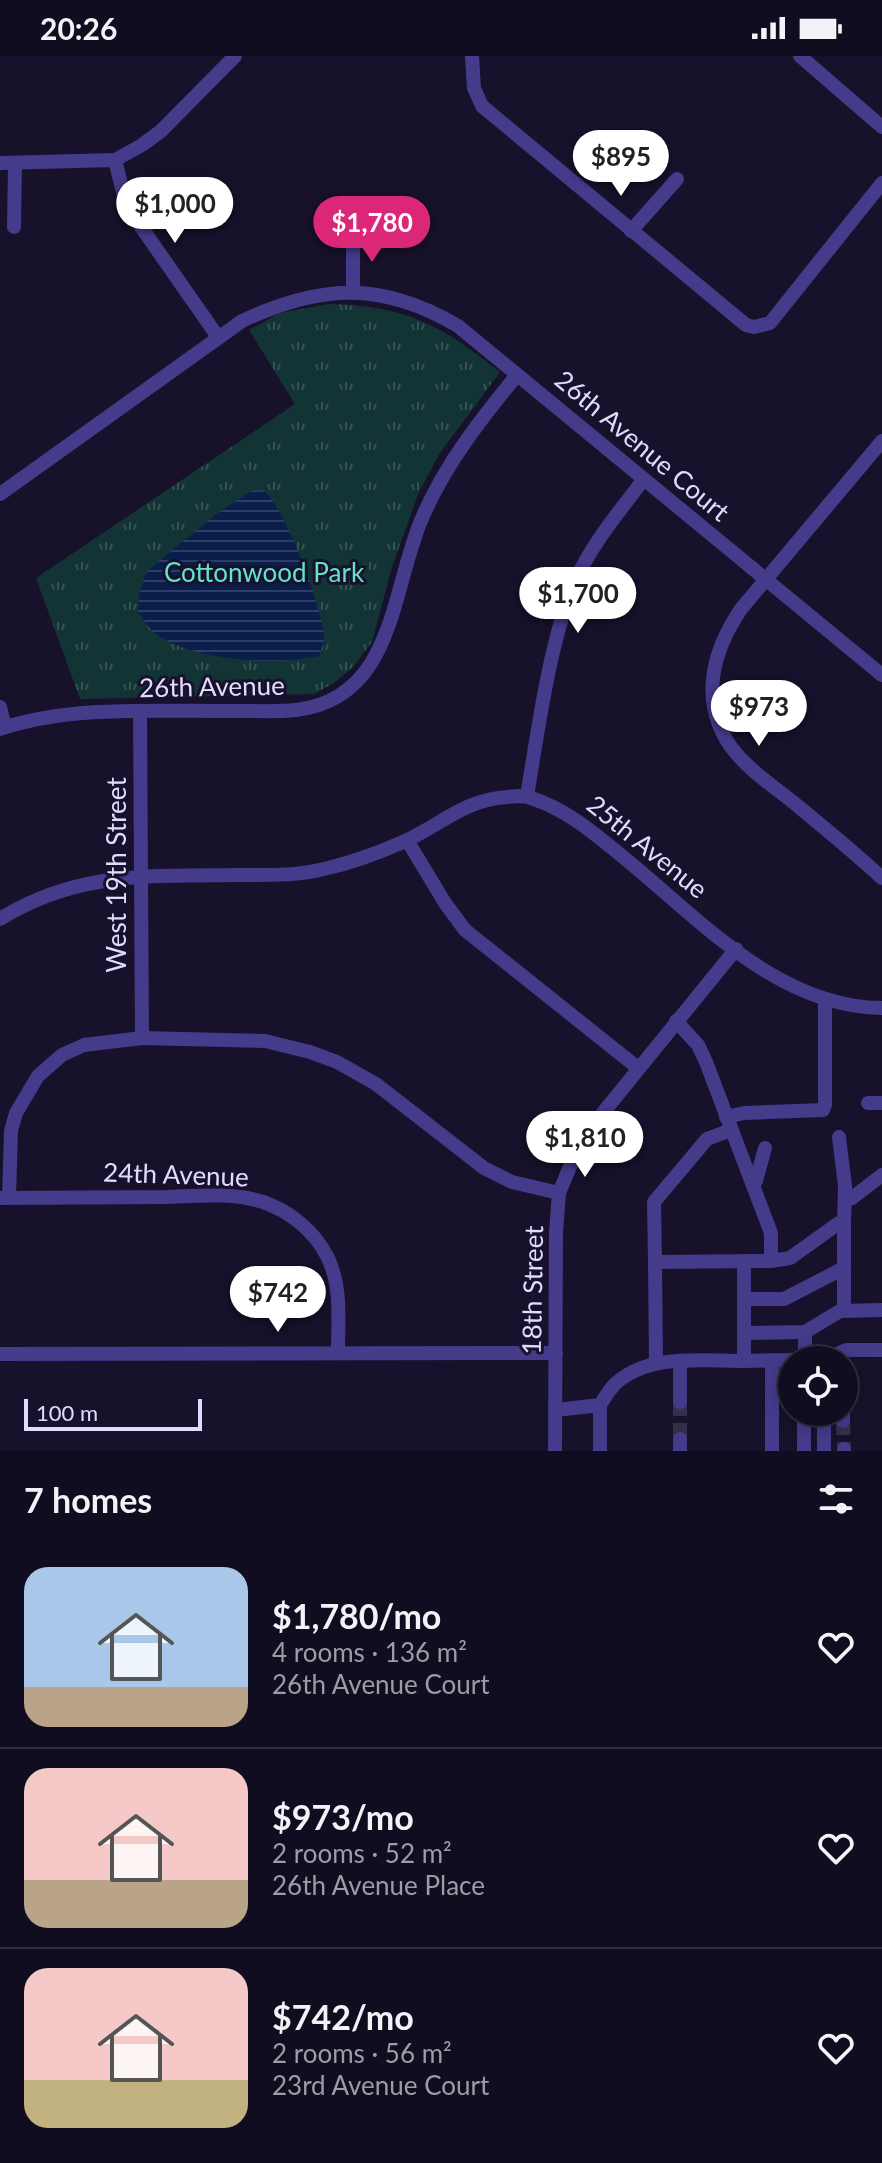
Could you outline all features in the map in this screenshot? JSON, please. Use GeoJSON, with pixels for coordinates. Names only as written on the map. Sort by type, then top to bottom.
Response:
{"type":"FeatureCollection","features":[{"type":"Feature","properties":{"kind":"street"},"geometry":{"type":"LineString","coordinates":[[14,227],[8,163],[115,160],[161,131],[235,56]]}},
{"type":"Feature","properties":{"kind":"street"},"geometry":{"type":"LineString","coordinates":[[472,56],[474,88],[482,106],[738,320],[754,327],[770,323],[882,183]]}},
{"type":"Feature","properties":{"kind":"street"},"geometry":{"type":"LineString","coordinates":[[800,56],[882,127]]}},
{"type":"Feature","properties":{"kind":"street"},"geometry":{"type":"LineString","coordinates":[[115,160],[130,211],[218,337]]}},
{"type":"Feature","properties":{"kind":"street"},"geometry":{"type":"LineString","coordinates":[[631,231],[677,179]]}},
{"type":"Feature","properties":{"kind":"street"},"geometry":{"type":"LineString","coordinates":[[353,237],[353,291]]}},
{"type":"Feature","properties":{"kind":"street","name":"26th Avenue Court"},"geometry":{"type":"LineString","coordinates":[[0,494],[242,321],[309,295],[353,291],[390,296],[432,310],[458,326],[882,675]]}},
{"type":"Feature","properties":{"kind":"street","name":"26th Avenue"},"geometry":{"type":"LineString","coordinates":[[3,728],[85,713],[297,710],[332,699],[345,691],[369,669],[378,655],[408,554],[443,476],[466,437],[517,375]]}},
{"type":"Feature","properties":{"kind":"street"},"geometry":{"type":"LineString","coordinates":[[882,441],[765,579],[727,629],[714,662],[715,708],[733,749],[882,878]]}},
{"type":"Feature","properties":{"kind":"street"},"geometry":{"type":"LineString","coordinates":[[527,796],[561,625],[574,585],[598,539],[644,479]]}},
{"type":"Feature","properties":{"kind":"street"},"geometry":{"type":"LineString","coordinates":[[0,707],[3,728]]}},
{"type":"Feature","properties":{"kind":"street","name":"West 19th Street"},"geometry":{"type":"LineString","coordinates":[[140,713],[142,1038]]}},
{"type":"Feature","properties":{"kind":"street","name":"25th Avenue"},"geometry":{"type":"LineString","coordinates":[[0,919],[36,899],[67,887],[104,879],[306,873],[366,858],[407,840],[471,804],[493,798],[527,796],[573,817],[771,975],[825,1000],[882,1008]]}},
{"type":"Feature","properties":{"kind":"street"},"geometry":{"type":"LineString","coordinates":[[407,840],[465,930],[638,1068]]}},
{"type":"Feature","properties":{"kind":"street","name":"18th Street"},"geometry":{"type":"LineString","coordinates":[[555,1451],[559,1193],[589,1130],[736,949]]}},
{"type":"Feature","properties":{"kind":"street"},"geometry":{"type":"LineString","coordinates":[[656,1363],[654,1202],[707,1139],[744,1113],[823,1110],[825,1000]]}},
{"type":"Feature","properties":{"kind":"street"},"geometry":{"type":"LineString","coordinates":[[676,1021],[698,1045],[771,1233],[771,1261]]}},
{"type":"Feature","properties":{"kind":"street"},"geometry":{"type":"LineString","coordinates":[[4,1198],[11,1131],[16,1113],[38,1076],[62,1055],[84,1045],[142,1038],[265,1041],[324,1057],[358,1072],[397,1099],[484,1168],[512,1182],[559,1193]]}},
{"type":"Feature","properties":{"kind":"street"},"geometry":{"type":"LineString","coordinates":[[839,1137],[845,1200],[844,1310]]}},
{"type":"Feature","properties":{"kind":"street"},"geometry":{"type":"LineString","coordinates":[[752,1182],[756,1181],[765,1148]]}},
{"type":"Feature","properties":{"kind":"street"},"geometry":{"type":"LineString","coordinates":[[845,1200],[882,1175]]}},
{"type":"Feature","properties":{"kind":"street","name":"24th Avenue"},"geometry":{"type":"LineString","coordinates":[[4,1198],[208,1196],[253,1199],[281,1209],[304,1225],[328,1257],[338,1302],[338,1353]]}},
{"type":"Feature","properties":{"kind":"street"},"geometry":{"type":"LineString","coordinates":[[655,1262],[787,1260],[844,1222]]}},
{"type":"Feature","properties":{"kind":"street"},"geometry":{"type":"LineString","coordinates":[[744,1261],[744,1361]]}},
{"type":"Feature","properties":{"kind":"street"},"geometry":{"type":"LineString","coordinates":[[744,1299],[784,1299],[844,1268]]}},
{"type":"Feature","properties":{"kind":"street"},"geometry":{"type":"LineString","coordinates":[[744,1333],[805,1332],[844,1310],[882,1310]]}},
{"type":"Feature","properties":{"kind":"street"},"geometry":{"type":"LineString","coordinates":[[805,1332],[805,1346]]}},
{"type":"Feature","properties":{"kind":"street"},"geometry":{"type":"LineString","coordinates":[[858,1350],[882,1350]]}},
{"type":"Feature","properties":{"kind":"street"},"geometry":{"type":"LineString","coordinates":[[0,1354],[556,1353]]}},
{"type":"Feature","properties":{"kind":"street"},"geometry":{"type":"LineString","coordinates":[[772,1360],[772,1451]]}},
{"type":"Feature","properties":{"kind":"street"},"geometry":{"type":"LineString","coordinates":[[600,1451],[600,1405],[614,1385],[639,1368],[656,1363],[778,1360]]}},
{"type":"Feature","properties":{"kind":"street"},"geometry":{"type":"LineString","coordinates":[[680,1362],[680,1402]]}},
{"type":"Feature","properties":{"kind":"street"},"geometry":{"type":"LineString","coordinates":[[556,1410],[600,1405]]}},
{"type":"Feature","properties":{"kind":"street"},"geometry":{"type":"LineString","coordinates":[[804,1426],[804,1451]]}},
{"type":"Feature","properties":{"kind":"street"},"geometry":{"type":"LineString","coordinates":[[824,1426],[824,1451]]}},
{"type":"Feature","properties":{"kind":"green space","name":"Cottonwood Park"},"geometry":{"type":"Polygon","coordinates":[[[329,304],[380,309],[422,321],[441,330],[500,372],[440,453],[419,492],[392,567],[372,642],[354,666],[334,683],[314,694],[80,699],[36,578],[295,404],[249,330],[280,313],[329,304]]]}},
{"type":"Feature","properties":{"kind":"water"},"geometry":{"type":"Polygon","coordinates":[[[263,490],[292,536],[310,583],[324,638],[319,656],[280,661],[237,659],[194,651],[156,634],[138,613],[139,594],[147,571],[215,515],[251,491],[263,490]]]}},
{"type":"Feature","properties":{"kind":"tunnel"},"geometry":{"type":"LineString","coordinates":[[680,1402],[680,1439]]}},
{"type":"Feature","properties":{"kind":"tunnel"},"geometry":{"type":"LineString","coordinates":[[843,1426],[844,1449]]}}]}
